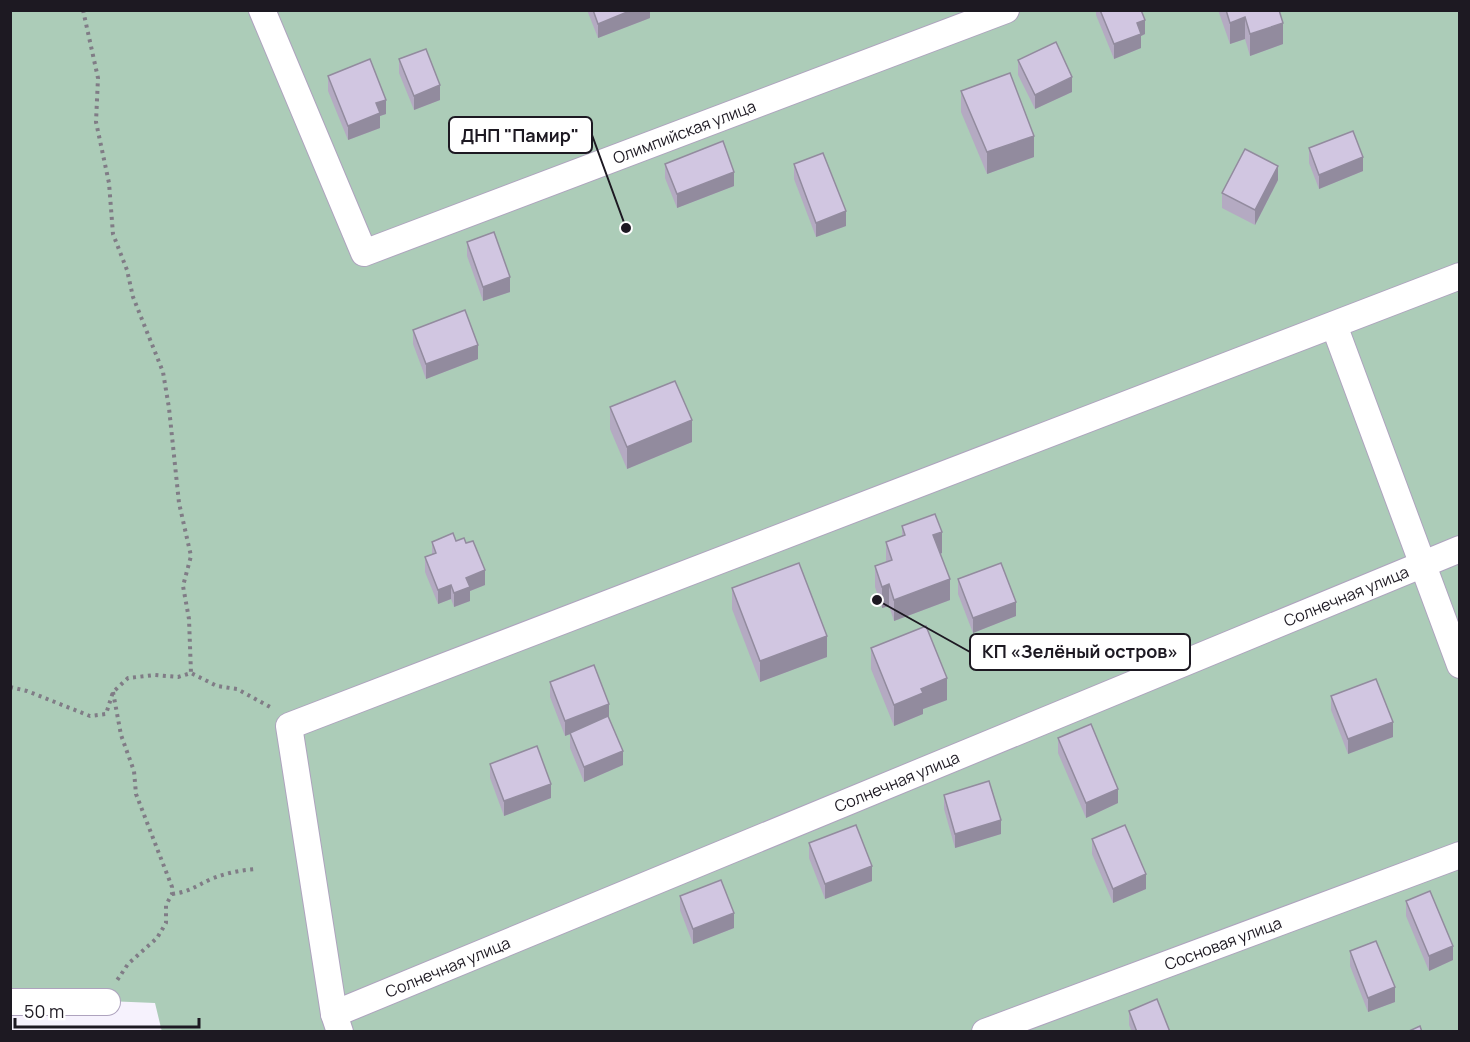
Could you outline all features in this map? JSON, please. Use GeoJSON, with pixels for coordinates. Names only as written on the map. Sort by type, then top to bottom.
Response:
{"type":"FeatureCollection","features":[{"type":"Feature","properties":{"kind":"street","name":"Олимпийская улица"},"geometry":{"type":"LineString","coordinates":[[262,10],[364,253],[1006,10]]}},
{"type":"Feature","properties":{"kind":"street"},"geometry":{"type":"LineString","coordinates":[[337,1023],[289,726],[1460,276]]}},
{"type":"Feature","properties":{"kind":"street"},"geometry":{"type":"LineString","coordinates":[[1334,325],[1460,665]]}},
{"type":"Feature","properties":{"kind":"street","name":"Солнечная улица"},"geometry":{"type":"LineString","coordinates":[[337,1023],[1422,563],[1460,549]]}},
{"type":"Feature","properties":{"kind":"street","name":"Сосновая улица"},"geometry":{"type":"LineString","coordinates":[[985,1032],[1460,855]]}},
{"type":"Feature","properties":{"kind":"street"},"geometry":{"type":"LineString","coordinates":[[10,1002],[107,1002]]}},
{"type":"Feature","properties":{"kind":"path"},"geometry":{"type":"LineString","coordinates":[[83,10],[98,78],[96,122],[109,183],[113,234],[162,372],[169,408],[178,503],[190,556],[183,586],[189,619],[191,673]]}},
{"type":"Feature","properties":{"kind":"path"},"geometry":{"type":"LineString","coordinates":[[10,687],[27,691],[90,716],[106,714],[113,692],[128,678],[155,675],[178,677],[191,673],[217,686],[237,689],[275,710],[289,729]]}},
{"type":"Feature","properties":{"kind":"path"},"geometry":{"type":"LineString","coordinates":[[107,1002],[113,986],[128,964],[157,938],[166,923],[166,905],[172,894],[172,887],[164,865],[135,794],[134,771],[121,735],[113,692]]}},
{"type":"Feature","properties":{"kind":"path"},"geometry":{"type":"LineString","coordinates":[[172,894],[186,893],[212,879],[235,871],[257,869]]}},
{"type":"Feature","properties":{"kind":"green space"},"geometry":{"type":"Polygon","coordinates":[[[10,11],[1459,11],[1459,1031],[162,1032],[155,1003],[11,997],[10,11]]]}},
{"type":"Feature","properties":{"kind":"building"},"geometry":{"type":"Polygon","coordinates":[[[593,10],[632,10],[598,24],[593,10]]]}},
{"type":"Feature","properties":{"kind":"building"},"geometry":{"type":"Polygon","coordinates":[[[1100,10],[1141,10],[1145,20],[1137,23],[1141,34],[1114,44],[1100,10]]]}},
{"type":"Feature","properties":{"kind":"building"},"geometry":{"type":"Polygon","coordinates":[[[1226,10],[1279,10],[1283,23],[1250,34],[1245,17],[1230,23],[1226,10]]]}},
{"type":"Feature","properties":{"kind":"building"},"geometry":{"type":"Polygon","coordinates":[[[1056,42],[1072,77],[1035,95],[1018,60],[1056,42]]]}},
{"type":"Feature","properties":{"kind":"building"},"geometry":{"type":"Polygon","coordinates":[[[426,49],[440,85],[414,96],[399,59],[426,49]]]}},
{"type":"Feature","properties":{"kind":"building"},"geometry":{"type":"Polygon","coordinates":[[[370,59],[386,100],[376,103],[380,113],[348,126],[328,76],[370,59]]]}},
{"type":"Feature","properties":{"kind":"building"},"geometry":{"type":"Polygon","coordinates":[[[1010,73],[1034,136],[987,152],[961,91],[1010,73]]]}},
{"type":"Feature","properties":{"kind":"building"},"geometry":{"type":"Polygon","coordinates":[[[1353,131],[1363,157],[1319,175],[1309,148],[1353,131]]]}},
{"type":"Feature","properties":{"kind":"building"},"geometry":{"type":"Polygon","coordinates":[[[723,141],[734,172],[677,194],[665,164],[723,141]]]}},
{"type":"Feature","properties":{"kind":"building"},"geometry":{"type":"Polygon","coordinates":[[[1245,149],[1278,166],[1255,210],[1222,193],[1245,149]]]}},
{"type":"Feature","properties":{"kind":"building"},"geometry":{"type":"Polygon","coordinates":[[[823,153],[846,211],[816,223],[794,164],[823,153]]]}},
{"type":"Feature","properties":{"kind":"building"},"geometry":{"type":"Polygon","coordinates":[[[494,232],[510,277],[483,287],[467,242],[494,232]]]}},
{"type":"Feature","properties":{"kind":"building"},"geometry":{"type":"Polygon","coordinates":[[[465,310],[478,345],[426,364],[413,330],[465,310]]]}},
{"type":"Feature","properties":{"kind":"building"},"geometry":{"type":"Polygon","coordinates":[[[675,381],[692,420],[627,447],[610,407],[675,381]]]}},
{"type":"Feature","properties":{"kind":"building"},"geometry":{"type":"Polygon","coordinates":[[[935,514],[942,532],[933,535],[950,579],[894,600],[889,584],[882,587],[875,566],[892,560],[886,542],[905,535],[902,526],[935,514]]]}},
{"type":"Feature","properties":{"kind":"building"},"geometry":{"type":"Polygon","coordinates":[[[453,533],[456,541],[464,538],[466,543],[473,541],[485,570],[466,578],[470,587],[454,593],[451,585],[438,590],[425,557],[436,553],[432,542],[453,533]]]}},
{"type":"Feature","properties":{"kind":"building"},"geometry":{"type":"Polygon","coordinates":[[[799,563],[827,636],[760,661],[732,588],[799,563]]]}},
{"type":"Feature","properties":{"kind":"building"},"geometry":{"type":"Polygon","coordinates":[[[1001,563],[1016,602],[973,618],[958,579],[1001,563]]]}},
{"type":"Feature","properties":{"kind":"building"},"geometry":{"type":"Polygon","coordinates":[[[926,626],[947,678],[921,689],[923,693],[894,705],[871,648],[926,626]]]}},
{"type":"Feature","properties":{"kind":"building"},"geometry":{"type":"Polygon","coordinates":[[[594,665],[609,704],[565,721],[550,682],[594,665]]]}},
{"type":"Feature","properties":{"kind":"building"},"geometry":{"type":"Polygon","coordinates":[[[1376,679],[1393,722],[1348,739],[1331,696],[1376,679]]]}},
{"type":"Feature","properties":{"kind":"building"},"geometry":{"type":"Polygon","coordinates":[[[608,716],[623,751],[584,767],[570,733],[608,716]]]}},
{"type":"Feature","properties":{"kind":"building"},"geometry":{"type":"Polygon","coordinates":[[[1091,724],[1118,789],[1086,803],[1058,738],[1091,724]]]}},
{"type":"Feature","properties":{"kind":"building"},"geometry":{"type":"Polygon","coordinates":[[[537,746],[551,784],[504,801],[490,764],[537,746]]]}},
{"type":"Feature","properties":{"kind":"building"},"geometry":{"type":"Polygon","coordinates":[[[989,781],[1001,820],[955,834],[944,795],[989,781]]]}},
{"type":"Feature","properties":{"kind":"building"},"geometry":{"type":"Polygon","coordinates":[[[856,825],[872,866],[825,884],[809,843],[856,825]]]}},
{"type":"Feature","properties":{"kind":"building"},"geometry":{"type":"Polygon","coordinates":[[[1125,825],[1146,874],[1113,889],[1092,839],[1125,825]]]}},
{"type":"Feature","properties":{"kind":"building"},"geometry":{"type":"Polygon","coordinates":[[[721,880],[734,913],[693,929],[680,896],[721,880]]]}},
{"type":"Feature","properties":{"kind":"building"},"geometry":{"type":"Polygon","coordinates":[[[1430,891],[1453,946],[1429,956],[1406,901],[1430,891]]]}},
{"type":"Feature","properties":{"kind":"building"},"geometry":{"type":"Polygon","coordinates":[[[1376,941],[1395,987],[1368,998],[1350,951],[1376,941]]]}},
{"type":"Feature","properties":{"kind":"building"},"geometry":{"type":"Polygon","coordinates":[[[1157,999],[1170,1032],[1137,1032],[1129,1011],[1157,999]]]}},
{"type":"Feature","properties":{"kind":"building"},"geometry":{"type":"Polygon","coordinates":[[[1420,1026],[1422,1032],[1407,1032],[1420,1026]]]}},
{"type":"Feature","properties":{"kind":"place","name":"ДНП \"Памир\""},"geometry":{"type":"Point","coordinates":[626,228]}},
{"type":"Feature","properties":{"kind":"place","name":"КП «Зелёный остров»"},"geometry":{"type":"Point","coordinates":[877,600]}}]}
